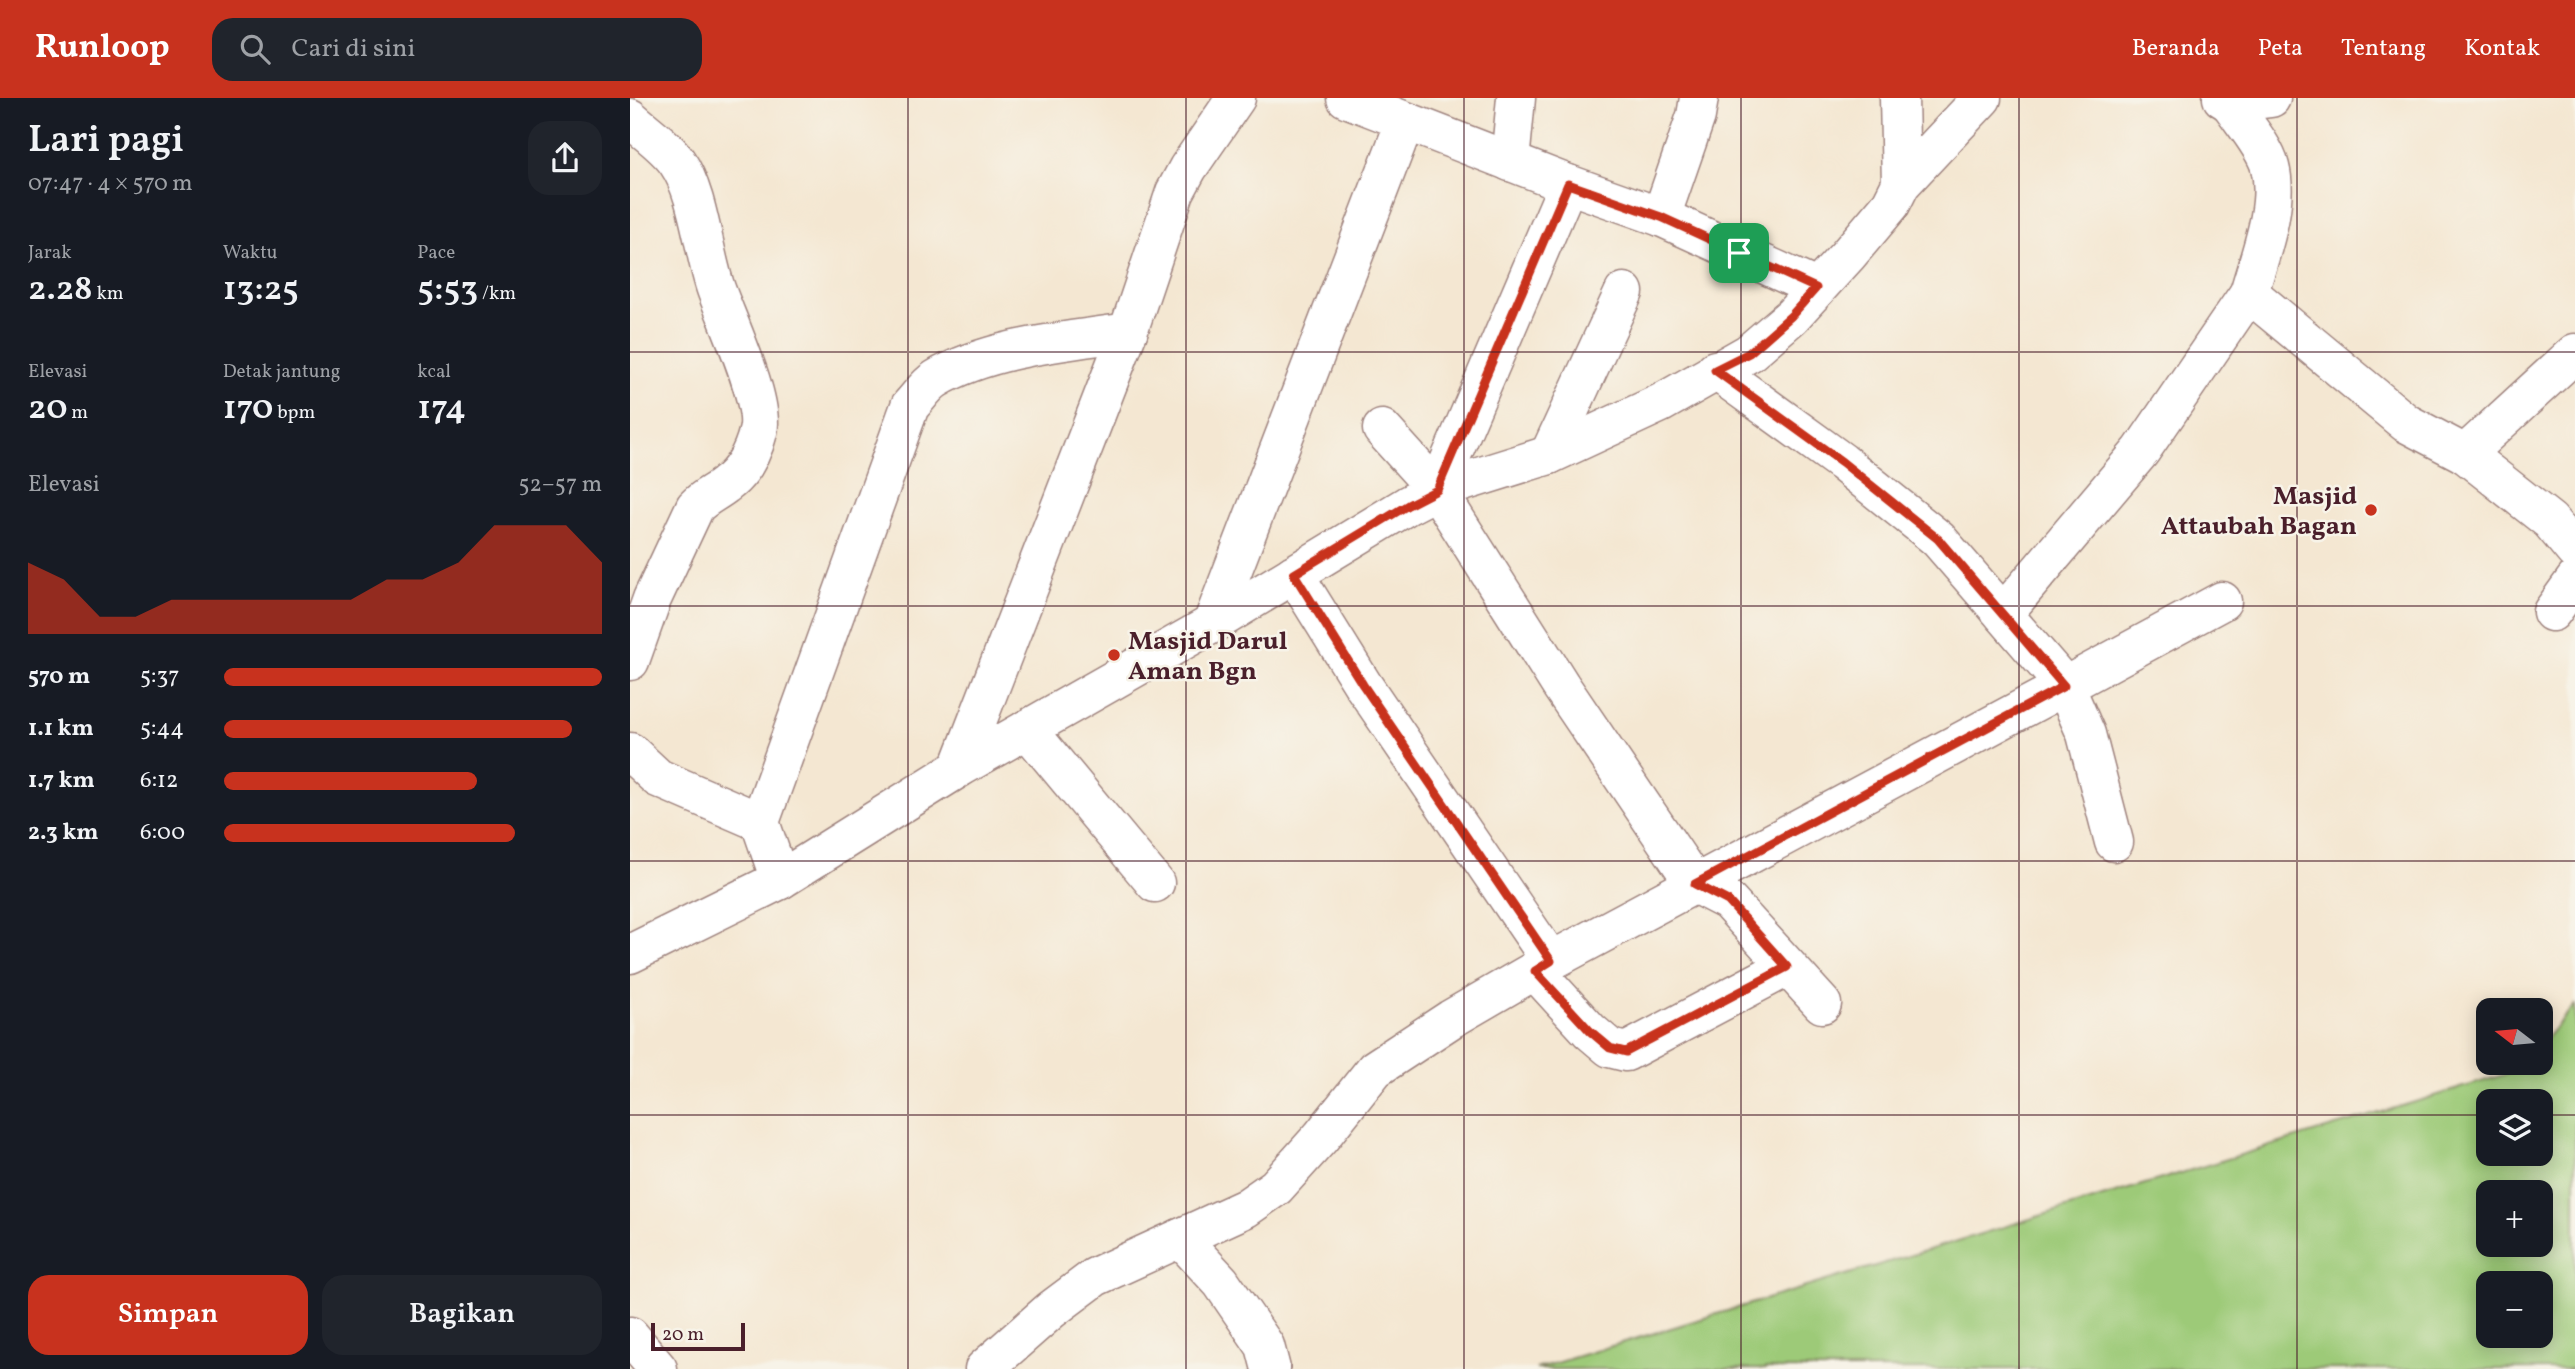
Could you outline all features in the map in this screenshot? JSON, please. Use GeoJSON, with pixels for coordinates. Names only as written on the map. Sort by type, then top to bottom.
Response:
{"type":"FeatureCollection","features":[{"type":"Feature","properties":{"kind":"street"},"geometry":{"type":"LineString","coordinates":[[959,768],[1128,332],[1175,192],[1188,168],[1236,98]]}},
{"type":"Feature","properties":{"kind":"street"},"geometry":{"type":"LineString","coordinates":[[1346,98],[1661,217],[1816,288]]}},
{"type":"Feature","properties":{"kind":"street"},"geometry":{"type":"LineString","coordinates":[[1510,162],[1516,98]]}},
{"type":"Feature","properties":{"kind":"street"},"geometry":{"type":"LineString","coordinates":[[1661,217],[1696,116],[1699,98]]}},
{"type":"Feature","properties":{"kind":"street"},"geometry":{"type":"LineString","coordinates":[[1899,98],[1901,184]]}},
{"type":"Feature","properties":{"kind":"street"},"geometry":{"type":"LineString","coordinates":[[630,954],[780,880],[959,768],[1212,624],[1408,505],[1437,490],[1549,454],[1661,403],[1749,353],[1791,316],[1891,204],[1901,184],[1982,98]]}},
{"type":"Feature","properties":{"kind":"street"},"geometry":{"type":"LineString","coordinates":[[2226,101],[2271,98]]}},
{"type":"Feature","properties":{"kind":"street"},"geometry":{"type":"LineString","coordinates":[[2003,614],[2141,451],[2249,293],[2273,194],[2270,166],[2265,154],[2226,101]]}},
{"type":"Feature","properties":{"kind":"street"},"geometry":{"type":"LineString","coordinates":[[630,118],[677,162],[686,180],[715,288],[756,394],[759,429],[746,464],[726,485],[705,497],[695,507],[652,599],[630,660]]}},
{"type":"Feature","properties":{"kind":"street"},"geometry":{"type":"LineString","coordinates":[[1212,624],[1405,122]]}},
{"type":"Feature","properties":{"kind":"street"},"geometry":{"type":"LineString","coordinates":[[1437,490],[1568,184]]}},
{"type":"Feature","properties":{"kind":"street"},"geometry":{"type":"LineString","coordinates":[[1549,454],[1624,292]]}},
{"type":"Feature","properties":{"kind":"street"},"geometry":{"type":"LineString","coordinates":[[2249,293],[2406,423],[2465,454],[2550,521],[2575,551]]}},
{"type":"Feature","properties":{"kind":"street"},"geometry":{"type":"LineString","coordinates":[[780,880],[760,822],[910,407],[934,380],[968,365],[1033,345],[1128,332]]}},
{"type":"Feature","properties":{"kind":"street"},"geometry":{"type":"LineString","coordinates":[[2465,454],[2575,353]]}},
{"type":"Feature","properties":{"kind":"street"},"geometry":{"type":"LineString","coordinates":[[1715,370],[1842,462],[1938,539],[2064,686],[2086,734],[2114,842]]}},
{"type":"Feature","properties":{"kind":"street"},"geometry":{"type":"LineString","coordinates":[[1382,429],[1437,490],[1561,686],[1695,884],[1728,901],[1822,1004]]}},
{"type":"Feature","properties":{"kind":"street"},"geometry":{"type":"LineString","coordinates":[[1294,574],[1543,966],[1590,1031],[1610,1048],[1626,1052],[1787,967]]}},
{"type":"Feature","properties":{"kind":"street"},"geometry":{"type":"LineString","coordinates":[[2552,612],[2575,580]]}},
{"type":"Feature","properties":{"kind":"street"},"geometry":{"type":"LineString","coordinates":[[984,1369],[1051,1310],[1095,1278],[1246,1208],[1276,1187],[1321,1137],[1375,1069],[1451,1020],[1543,966],[2222,601]]}},
{"type":"Feature","properties":{"kind":"street"},"geometry":{"type":"LineString","coordinates":[[1027,729],[1156,883]]}},
{"type":"Feature","properties":{"kind":"street"},"geometry":{"type":"LineString","coordinates":[[630,752],[658,778],[760,822]]}},
{"type":"Feature","properties":{"kind":"street"},"geometry":{"type":"LineString","coordinates":[[1180,1238],[1221,1282],[1265,1346],[1271,1369]]}},
{"type":"Feature","properties":{"kind":"street"},"geometry":{"type":"LineString","coordinates":[[630,1336],[658,1369]]}},
{"type":"Feature","properties":{"kind":"green space"},"geometry":{"type":"Polygon","coordinates":[[[2575,1005],[2575,1369],[1536,1369],[2504,1075],[2553,1075],[2553,1030],[2575,1005]]]}},
{"type":"Feature","properties":{"kind":"place","name":"Masjid Attaubah Bagan"},"geometry":{"type":"Point","coordinates":[2371,510]}},
{"type":"Feature","properties":{"kind":"place","name":"Masjid Darul Aman Bgn"},"geometry":{"type":"Point","coordinates":[1114,655]}},
{"type":"Feature","properties":{"kind":"route"},"geometry":{"type":"LineString","coordinates":[[1568,184],[1661,217],[1739,253],[1816,288],[1791,316],[1749,353],[1715,370],[1842,462],[1938,539],[2064,686],[1695,884],[1728,901],[1787,967],[1626,1052],[1610,1048],[1590,1031],[1535,971],[1551,961],[1363,685],[1294,574],[1437,490],[1568,184]]}}]}
